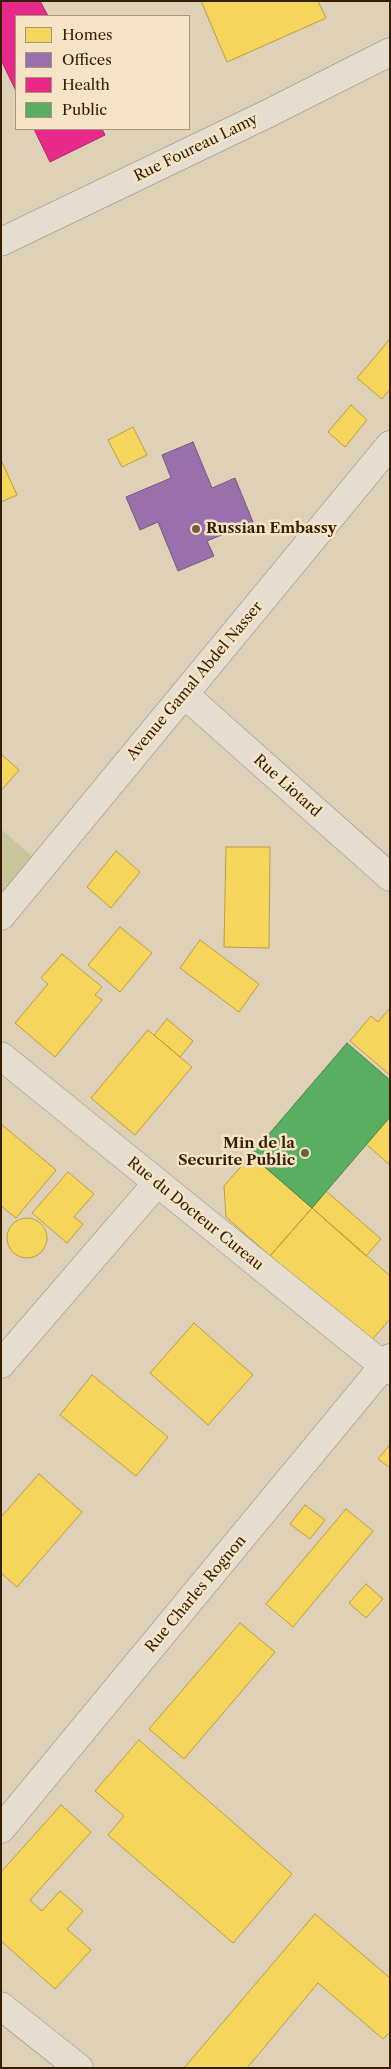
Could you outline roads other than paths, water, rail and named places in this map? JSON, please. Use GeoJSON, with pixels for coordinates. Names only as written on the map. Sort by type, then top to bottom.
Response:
{"type":"FeatureCollection","features":[{"type":"Feature","properties":{"kind":"street","name":"Rue Foureau Lamy"},"geometry":{"type":"LineString","coordinates":[[1,242],[267,114],[390,52]]}},
{"type":"Feature","properties":{"kind":"street","name":"Avenue Gamal Abdel Nasser"},"geometry":{"type":"LineString","coordinates":[[1,916],[390,445]]}},
{"type":"Feature","properties":{"kind":"street","name":"Rue Liotard"},"geometry":{"type":"LineString","coordinates":[[184,694],[390,877]]}},
{"type":"Feature","properties":{"kind":"street","name":"Rue du Docteur Cureau"},"geometry":{"type":"LineString","coordinates":[[1,1056],[157,1183],[388,1365]]}},
{"type":"Feature","properties":{"kind":"street"},"geometry":{"type":"LineString","coordinates":[[1,1364],[157,1183]]}},
{"type":"Feature","properties":{"kind":"street","name":"Rue Charles Rognon"},"geometry":{"type":"LineString","coordinates":[[1,1829],[388,1365]]}},
{"type":"Feature","properties":{"kind":"street"},"geometry":{"type":"LineString","coordinates":[[1,2006],[79,2068]]}},
{"type":"Feature","properties":{"kind":"place","name":"Russian Embassy"},"geometry":{"type":"Point","coordinates":[196,529]}},
{"type":"Feature","properties":{"kind":"place","name":"Min de la Securite Public"},"geometry":{"type":"Point","coordinates":[305,1153]}}]}
